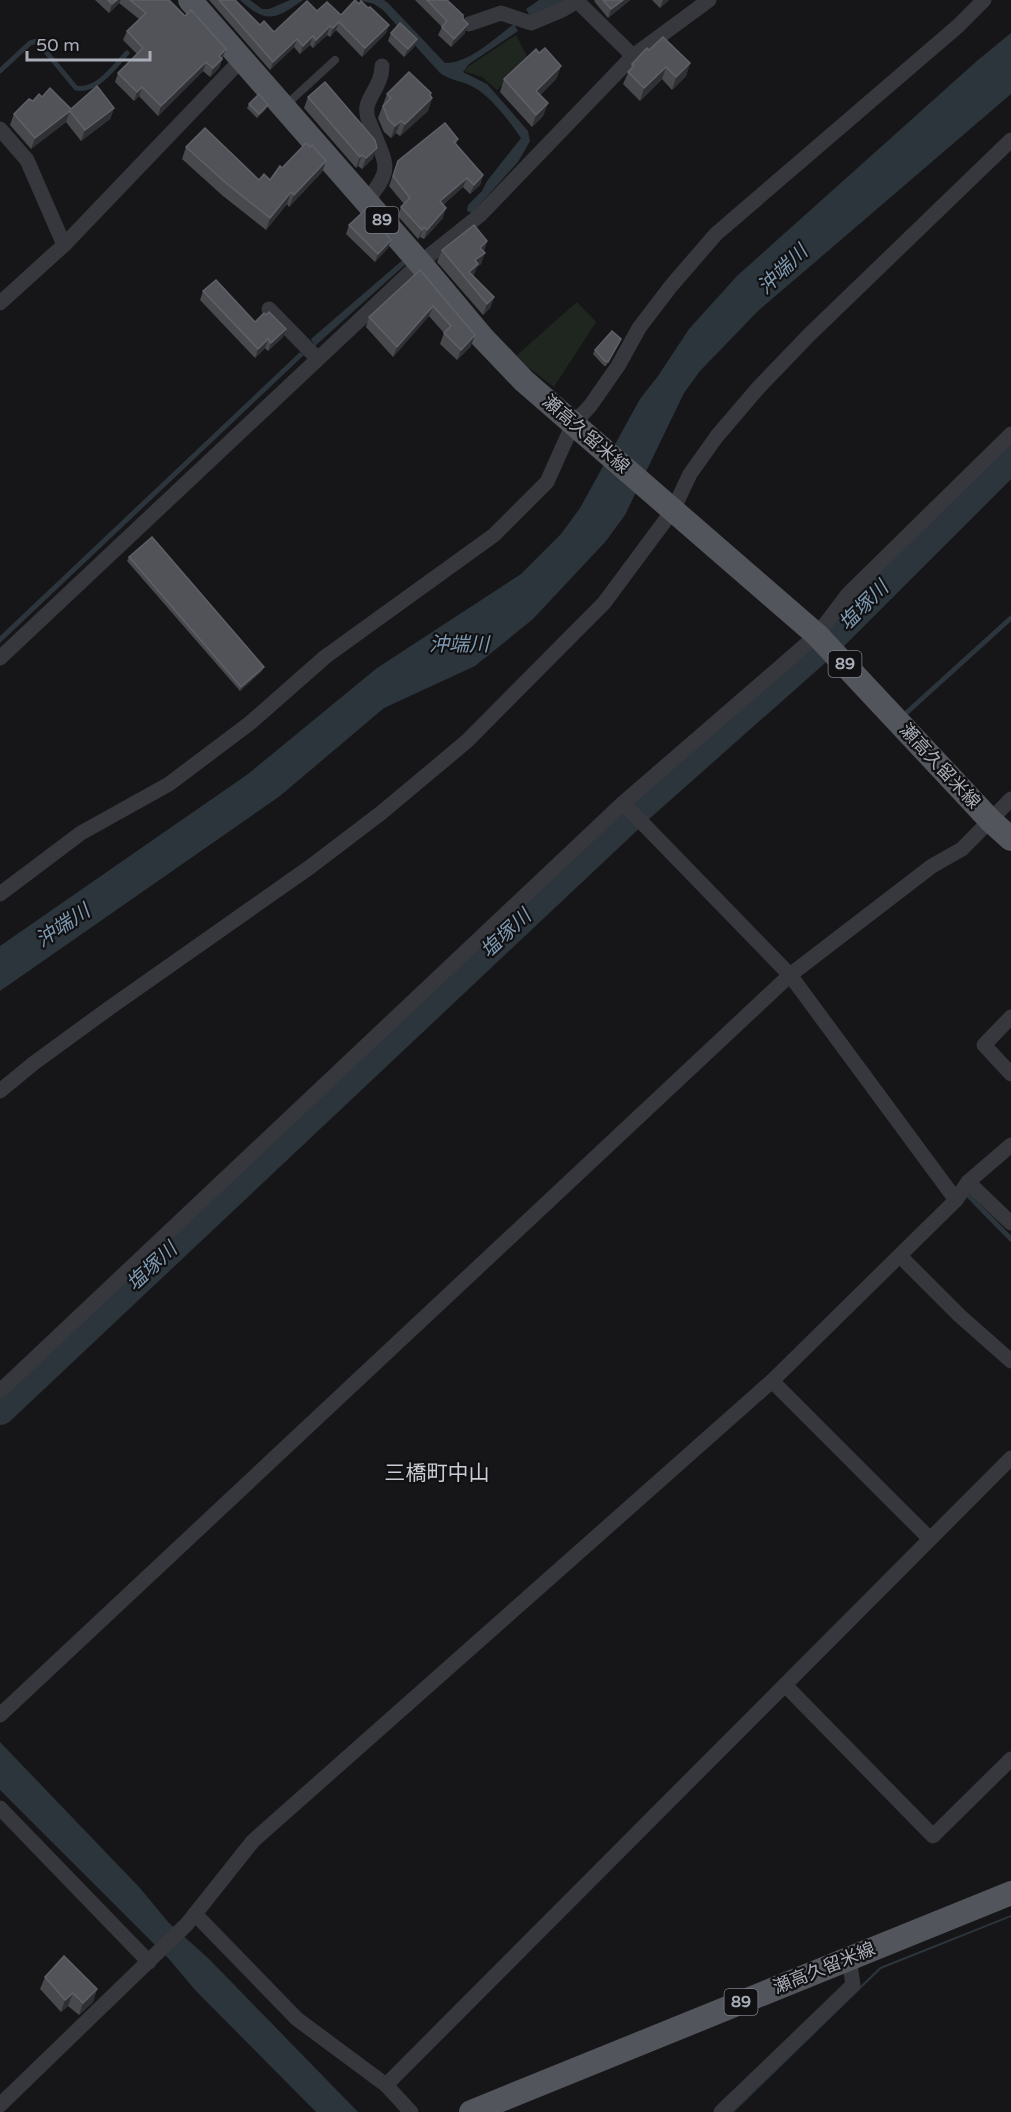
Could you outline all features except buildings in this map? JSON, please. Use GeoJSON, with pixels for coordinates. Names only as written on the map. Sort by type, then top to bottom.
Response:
{"type":"FeatureCollection","features":[{"type":"Feature","properties":{"kind":"main road","name":"瀬高久留米線"},"geometry":{"type":"LineString","coordinates":[[190,0],[482,337],[524,381],[818,634],[991,821],[1011,839]]}},
{"type":"Feature","properties":{"kind":"main road","name":"瀬高久留米線"},"geometry":{"type":"LineString","coordinates":[[471,2112],[1011,1893]]}},
{"type":"Feature","properties":{"kind":"street"},"geometry":{"type":"LineString","coordinates":[[469,24],[501,14],[531,23],[578,0],[633,56]]}},
{"type":"Feature","properties":{"kind":"street"},"geometry":{"type":"LineString","coordinates":[[0,894],[81,833],[169,784],[250,723],[325,657],[494,535],[547,482],[590,406],[639,328],[670,286],[716,234],[957,26],[984,0]]}},
{"type":"Feature","properties":{"kind":"street"},"geometry":{"type":"LineString","coordinates":[[0,658],[317,358],[420,263],[480,215],[633,56],[707,1]]}},
{"type":"Feature","properties":{"kind":"street"},"geometry":{"type":"LineString","coordinates":[[0,303],[64,245],[242,59]]}},
{"type":"Feature","properties":{"kind":"street"},"geometry":{"type":"LineString","coordinates":[[366,202],[381,183],[386,171],[383,156],[366,112],[368,101],[378,87],[382,76],[382,66]]}},
{"type":"Feature","properties":{"kind":"street"},"geometry":{"type":"LineString","coordinates":[[0,129],[27,160],[64,245]]}},
{"type":"Feature","properties":{"kind":"street"},"geometry":{"type":"LineString","coordinates":[[0,1091],[108,1009],[310,867],[381,813],[467,741],[604,603],[717,436],[759,387],[809,335],[1011,140]]}},
{"type":"Feature","properties":{"kind":"street"},"geometry":{"type":"LineString","coordinates":[[269,309],[317,358]]}},
{"type":"Feature","properties":{"kind":"street"},"geometry":{"type":"LineString","coordinates":[[0,1391],[623,803],[818,634],[848,594],[1011,434]]}},
{"type":"Feature","properties":{"kind":"street"},"geometry":{"type":"LineString","coordinates":[[0,1715],[790,975],[932,866],[962,849],[1011,799]]}},
{"type":"Feature","properties":{"kind":"street"},"geometry":{"type":"LineString","coordinates":[[623,803],[790,975],[956,1200]]}},
{"type":"Feature","properties":{"kind":"street"},"geometry":{"type":"LineString","coordinates":[[1011,1017],[984,1045],[1011,1074]]}},
{"type":"Feature","properties":{"kind":"street"},"geometry":{"type":"LineString","coordinates":[[0,2105],[191,1919],[253,1841],[772,1381],[956,1200],[968,1182],[1011,1145]]}},
{"type":"Feature","properties":{"kind":"street"},"geometry":{"type":"LineString","coordinates":[[968,1182],[1011,1223]]}},
{"type":"Feature","properties":{"kind":"street"},"geometry":{"type":"LineString","coordinates":[[900,1256],[960,1316],[1011,1362]]}},
{"type":"Feature","properties":{"kind":"street"},"geometry":{"type":"LineString","coordinates":[[772,1381],[930,1539]]}},
{"type":"Feature","properties":{"kind":"street"},"geometry":{"type":"LineString","coordinates":[[386,2085],[1011,1458]]}},
{"type":"Feature","properties":{"kind":"street"},"geometry":{"type":"LineString","coordinates":[[785,1685],[933,1836],[1011,1759]]}},
{"type":"Feature","properties":{"kind":"street"},"geometry":{"type":"LineString","coordinates":[[0,1808],[154,1957]]}},
{"type":"Feature","properties":{"kind":"street"},"geometry":{"type":"LineString","coordinates":[[191,1919],[297,2019],[386,2085],[411,2112]]}},
{"type":"Feature","properties":{"kind":"street"},"geometry":{"type":"LineString","coordinates":[[721,2112],[853,1985],[849,1958]]}},
{"type":"Feature","properties":{"kind":"lane"},"geometry":{"type":"LineString","coordinates":[[283,107],[335,60]]}},
{"type":"Feature","properties":{"kind":"shaded area"},"geometry":{"type":"Polygon","coordinates":[[[516,35],[529,60],[497,90],[482,77],[464,71],[469,66],[516,35]]]}},
{"type":"Feature","properties":{"kind":"shaded area"},"geometry":{"type":"Polygon","coordinates":[[[577,302],[596,322],[554,387],[515,357],[577,302]]]}},
{"type":"Feature","properties":{"kind":"water"},"geometry":{"type":"Polygon","coordinates":[[[240,0],[250,0],[262,9],[269,9],[290,0],[303,0],[278,15],[264,16],[240,0]]]}},
{"type":"Feature","properties":{"kind":"water"},"geometry":{"type":"Polygon","coordinates":[[[358,0],[384,0],[445,63],[464,59],[473,54],[514,24],[518,31],[469,64],[463,72],[487,84],[528,131],[530,141],[518,162],[472,213],[467,211],[468,205],[482,191],[487,181],[521,138],[487,97],[471,86],[440,73],[383,10],[374,4],[358,0]]]}},
{"type":"Feature","properties":{"kind":"water"},"geometry":{"type":"Polygon","coordinates":[[[539,0],[567,0],[531,18],[526,9],[539,0]]]}},
{"type":"Feature","properties":{"kind":"water","name":"沖端川"},"geometry":{"type":"Polygon","coordinates":[[[1011,33],[1011,94],[758,311],[700,371],[684,393],[625,515],[606,541],[533,619],[475,666],[384,708],[280,796],[0,991],[0,946],[248,774],[377,668],[521,574],[561,534],[580,508],[640,399],[689,329],[737,276],[1011,33]]]}},
{"type":"Feature","properties":{"kind":"water"},"geometry":{"type":"Polygon","coordinates":[[[405,258],[407,263],[315,346],[311,339],[405,258]]]}},
{"type":"Feature","properties":{"kind":"water"},"geometry":{"type":"Polygon","coordinates":[[[300,352],[304,355],[0,643],[0,636],[300,352]]]}},
{"type":"Feature","properties":{"kind":"water"},"geometry":{"type":"Polygon","coordinates":[[[0,1742],[139,1887],[169,1923],[209,1959],[358,2112],[316,2112],[196,1991],[168,1958],[0,1790],[0,1742]]]}},
{"type":"Feature","properties":{"kind":"water"},"geometry":{"type":"Polygon","coordinates":[[[1011,1915],[1011,1917],[881,1969],[734,2112],[731,2112],[880,1967],[1011,1915]]]}},
{"type":"Feature","properties":{"kind":"waterway"},"geometry":{"type":"LineString","coordinates":[[0,71],[30,43],[37,41],[76,88],[84,88],[98,82],[127,53]]}},
{"type":"Feature","properties":{"kind":"waterway","name":"塩塚川"},"geometry":{"type":"LineString","coordinates":[[0,1410],[640,807],[834,635],[1011,458]]}},
{"type":"Feature","properties":{"kind":"waterway"},"geometry":{"type":"LineString","coordinates":[[907,718],[904,715],[1011,618]]}},
{"type":"Feature","properties":{"kind":"waterway"},"geometry":{"type":"LineString","coordinates":[[964,1191],[1011,1239]]}},
{"type":"Feature","properties":{"kind":"district","name":"三橋町中山"},"geometry":{"type":"Point","coordinates":[437,1473]}}]}
